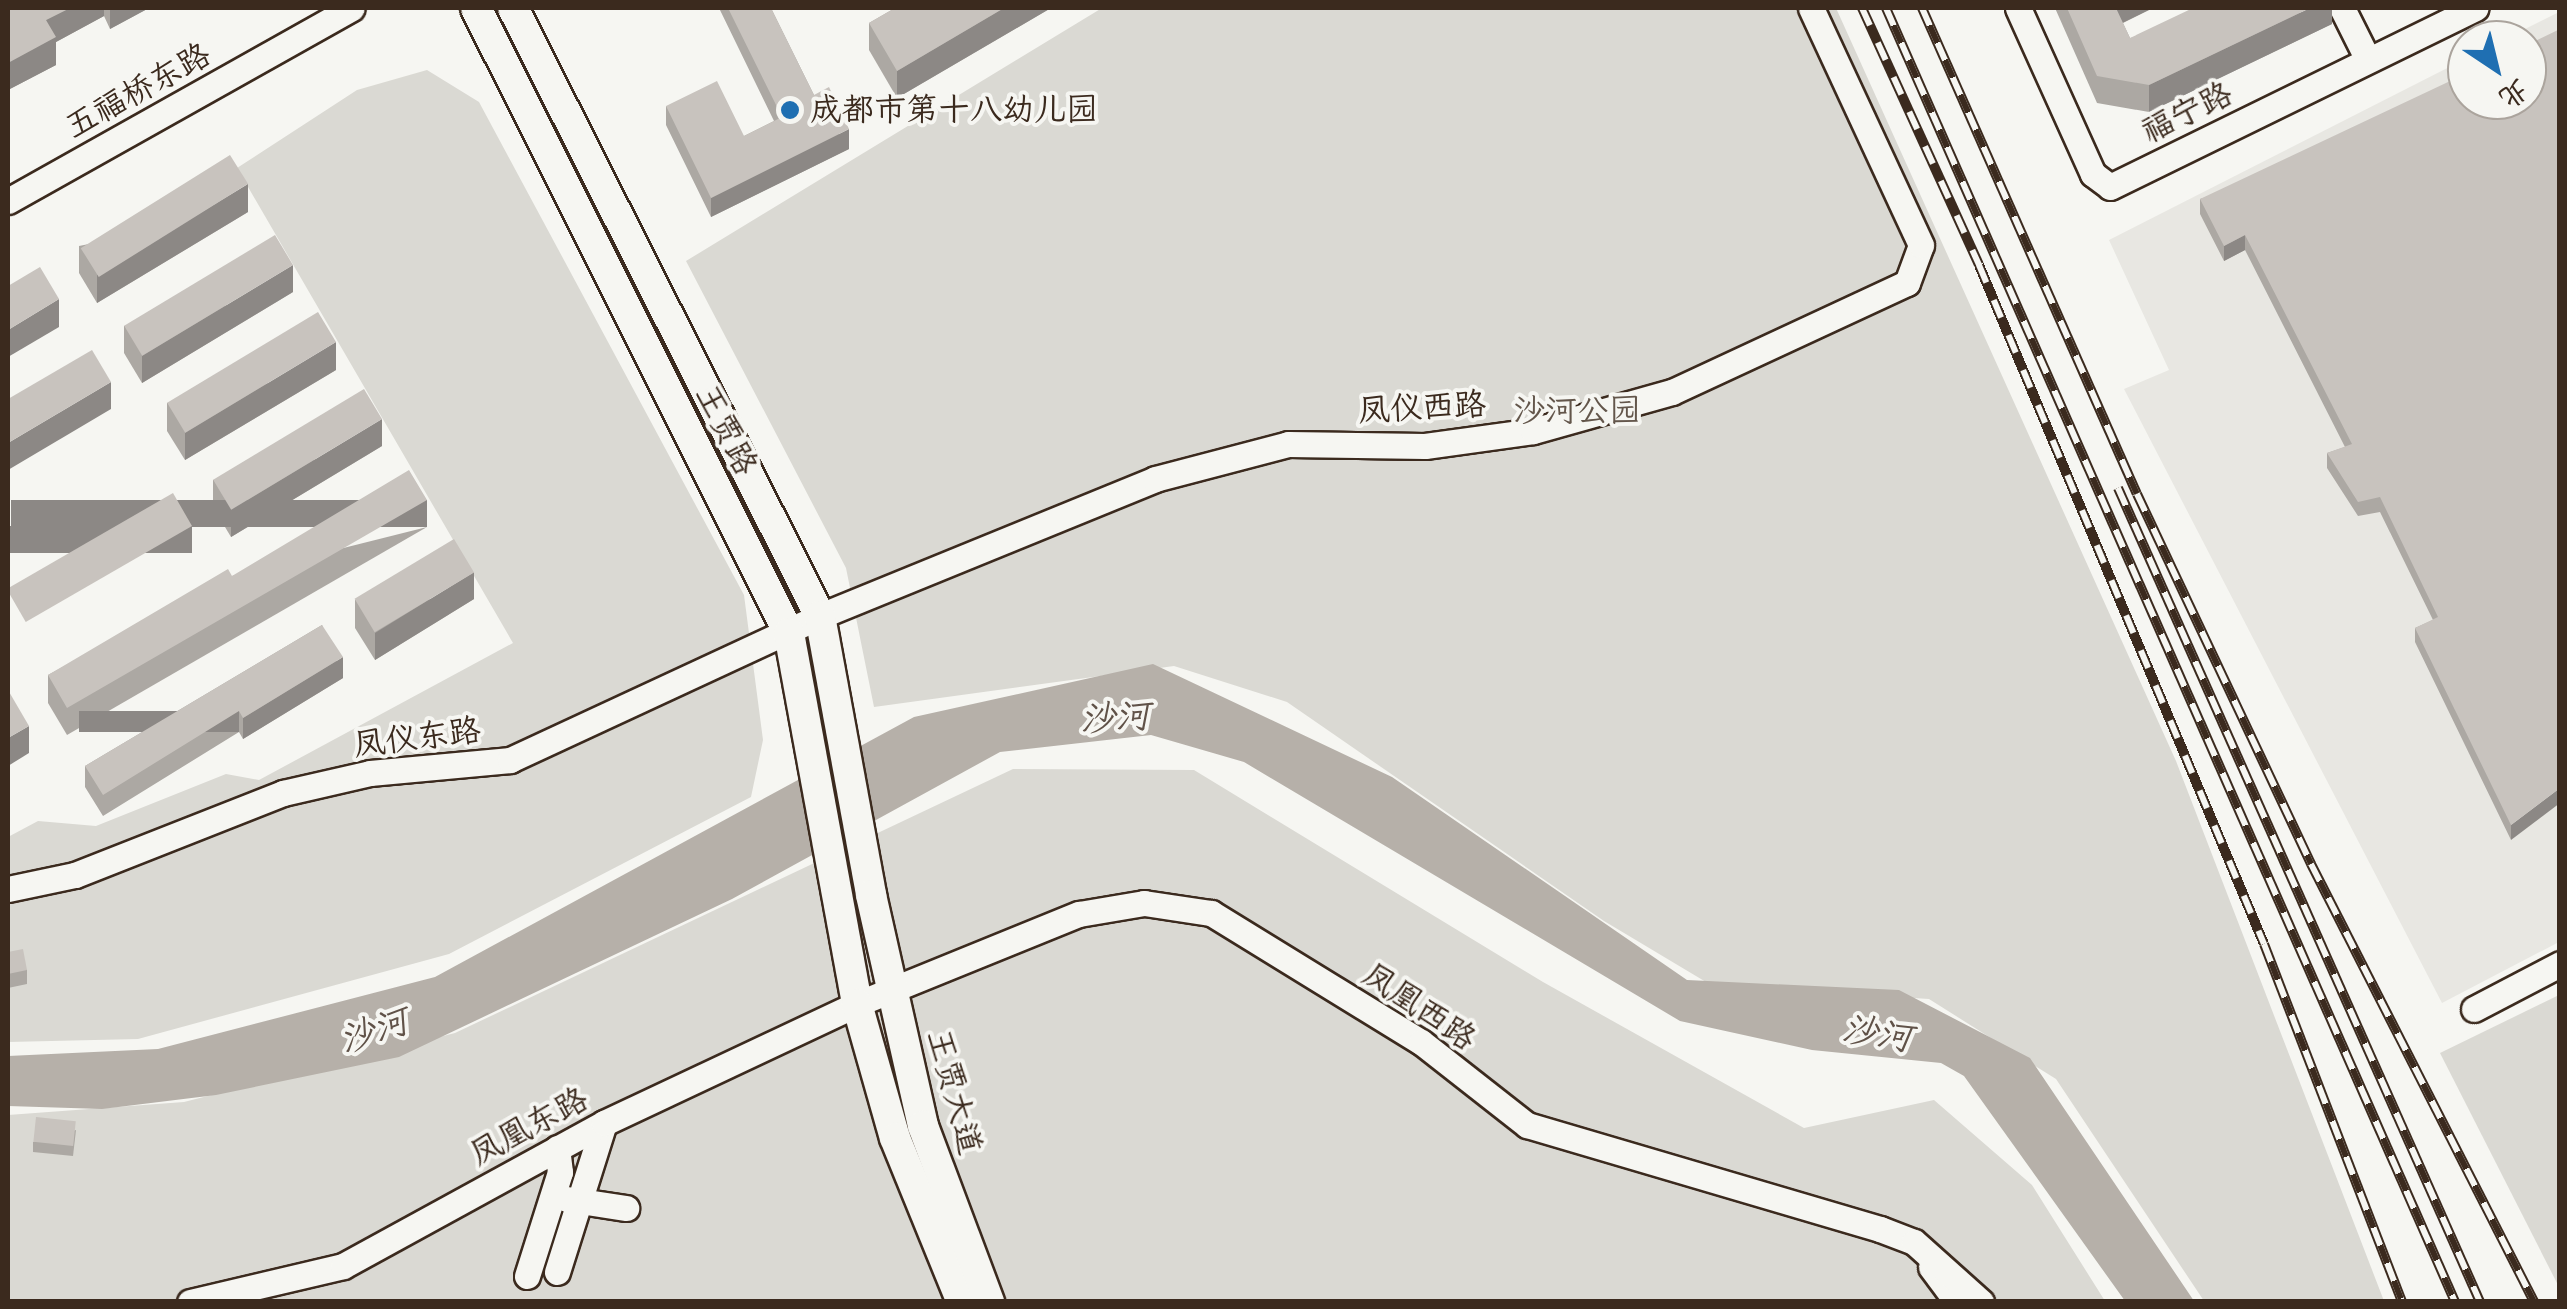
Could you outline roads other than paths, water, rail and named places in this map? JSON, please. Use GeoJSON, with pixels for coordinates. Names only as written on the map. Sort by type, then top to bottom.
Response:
{"type":"FeatureCollection","features":[{"type":"Feature","properties":{"kind":"main road","name":"王贾路"},"geometry":{"type":"LineString","coordinates":[[476,8],[789,634],[837,909]]}},
{"type":"Feature","properties":{"kind":"main road","name":"王贾路"},"geometry":{"type":"LineString","coordinates":[[512,8],[820,616],[871,895]]}},
{"type":"Feature","properties":{"kind":"main road","name":"王贾大道"},"geometry":{"type":"LineString","coordinates":[[871,895],[923,1126],[989,1302]]}},
{"type":"Feature","properties":{"kind":"main road","name":"王贾大道"},"geometry":{"type":"LineString","coordinates":[[837,909],[857,1004],[895,1138],[962,1302]]}},
{"type":"Feature","properties":{"kind":"street","name":"五福桥东路"},"geometry":{"type":"LineString","coordinates":[[8,201],[352,8]]}},
{"type":"Feature","properties":{"kind":"street","name":"凤仪西路"},"geometry":{"type":"LineString","coordinates":[[820,616],[1193,468],[1288,444],[1425,446],[1534,432],[1672,392],[1907,282],[1922,245],[1812,8]]}},
{"type":"Feature","properties":{"kind":"street","name":"福宁路"},"geometry":{"type":"LineString","coordinates":[[2018,8],[2093,174],[2110,187],[2475,8]]}},
{"type":"Feature","properties":{"kind":"street"},"geometry":{"type":"LineString","coordinates":[[2342,8],[2368,60]]}},
{"type":"Feature","properties":{"kind":"street","name":"凤仪东路"},"geometry":{"type":"LineString","coordinates":[[8,889],[75,875],[283,793],[370,773],[510,760],[789,634],[820,616]]}},
{"type":"Feature","properties":{"kind":"street","name":"凤凰西路"},"geometry":{"type":"LineString","coordinates":[[893,992],[1079,914],[1144,903],[1211,913],[1421,1042],[1527,1125],[1914,1242],[1982,1302]]}},
{"type":"Feature","properties":{"kind":"street"},"geometry":{"type":"LineString","coordinates":[[2474,1009],[2560,964]]}},
{"type":"Feature","properties":{"kind":"street","name":"凤凰东路"},"geometry":{"type":"LineString","coordinates":[[190,1302],[343,1266],[604,1123],[857,1004],[893,992]]}},
{"type":"Feature","properties":{"kind":"street"},"geometry":{"type":"LineString","coordinates":[[557,1272],[604,1123]]}},
{"type":"Feature","properties":{"kind":"street"},"geometry":{"type":"LineString","coordinates":[[526,1276],[552,1196],[557,1148]]}},
{"type":"Feature","properties":{"kind":"street"},"geometry":{"type":"LineString","coordinates":[[552,1196],[626,1208]]}},
{"type":"Feature","properties":{"kind":"street"},"geometry":{"type":"LineString","coordinates":[[1914,1242],[1944,1302]]}},
{"type":"Feature","properties":{"kind":"street"},"geometry":{"type":"LineString","coordinates":[[1914,1242],[1956,1302]]}},
{"type":"Feature","properties":{"kind":"water","name":"沙河"},"geometry":{"type":"Polygon","coordinates":[[[1153,664],[1392,777],[1687,980],[1899,990],[2030,1058],[2194,1301],[2125,1301],[1964,1076],[1941,1063],[1812,1050],[1680,1021],[1244,762],[1151,735],[1000,752],[732,899],[399,1057],[216,1095],[102,1109],[8,1106],[8,1056],[158,1049],[435,977],[914,717],[1153,664]]]}},
{"type":"Feature","properties":{"kind":"railway"},"geometry":{"type":"LineString","coordinates":[[1862,8],[1979,265],[2264,944],[2402,1302]]}},
{"type":"Feature","properties":{"kind":"railway"},"geometry":{"type":"LineString","coordinates":[[1886,8],[2455,1302]]}},
{"type":"Feature","properties":{"kind":"railway"},"geometry":{"type":"LineString","coordinates":[[1922,8],[2137,494],[2311,864],[2534,1302]]}},
{"type":"Feature","properties":{"kind":"railway"},"geometry":{"type":"LineString","coordinates":[[2118,488],[2480,1302]]}},
{"type":"Feature","properties":{"kind":"place","name":"成都市第十八幼儿园"},"geometry":{"type":"Point","coordinates":[790,110]}},
{"type":"Feature","properties":{"kind":"park label","name":"沙河公园"},"geometry":{"type":"Point","coordinates":[1577,411]}}]}
